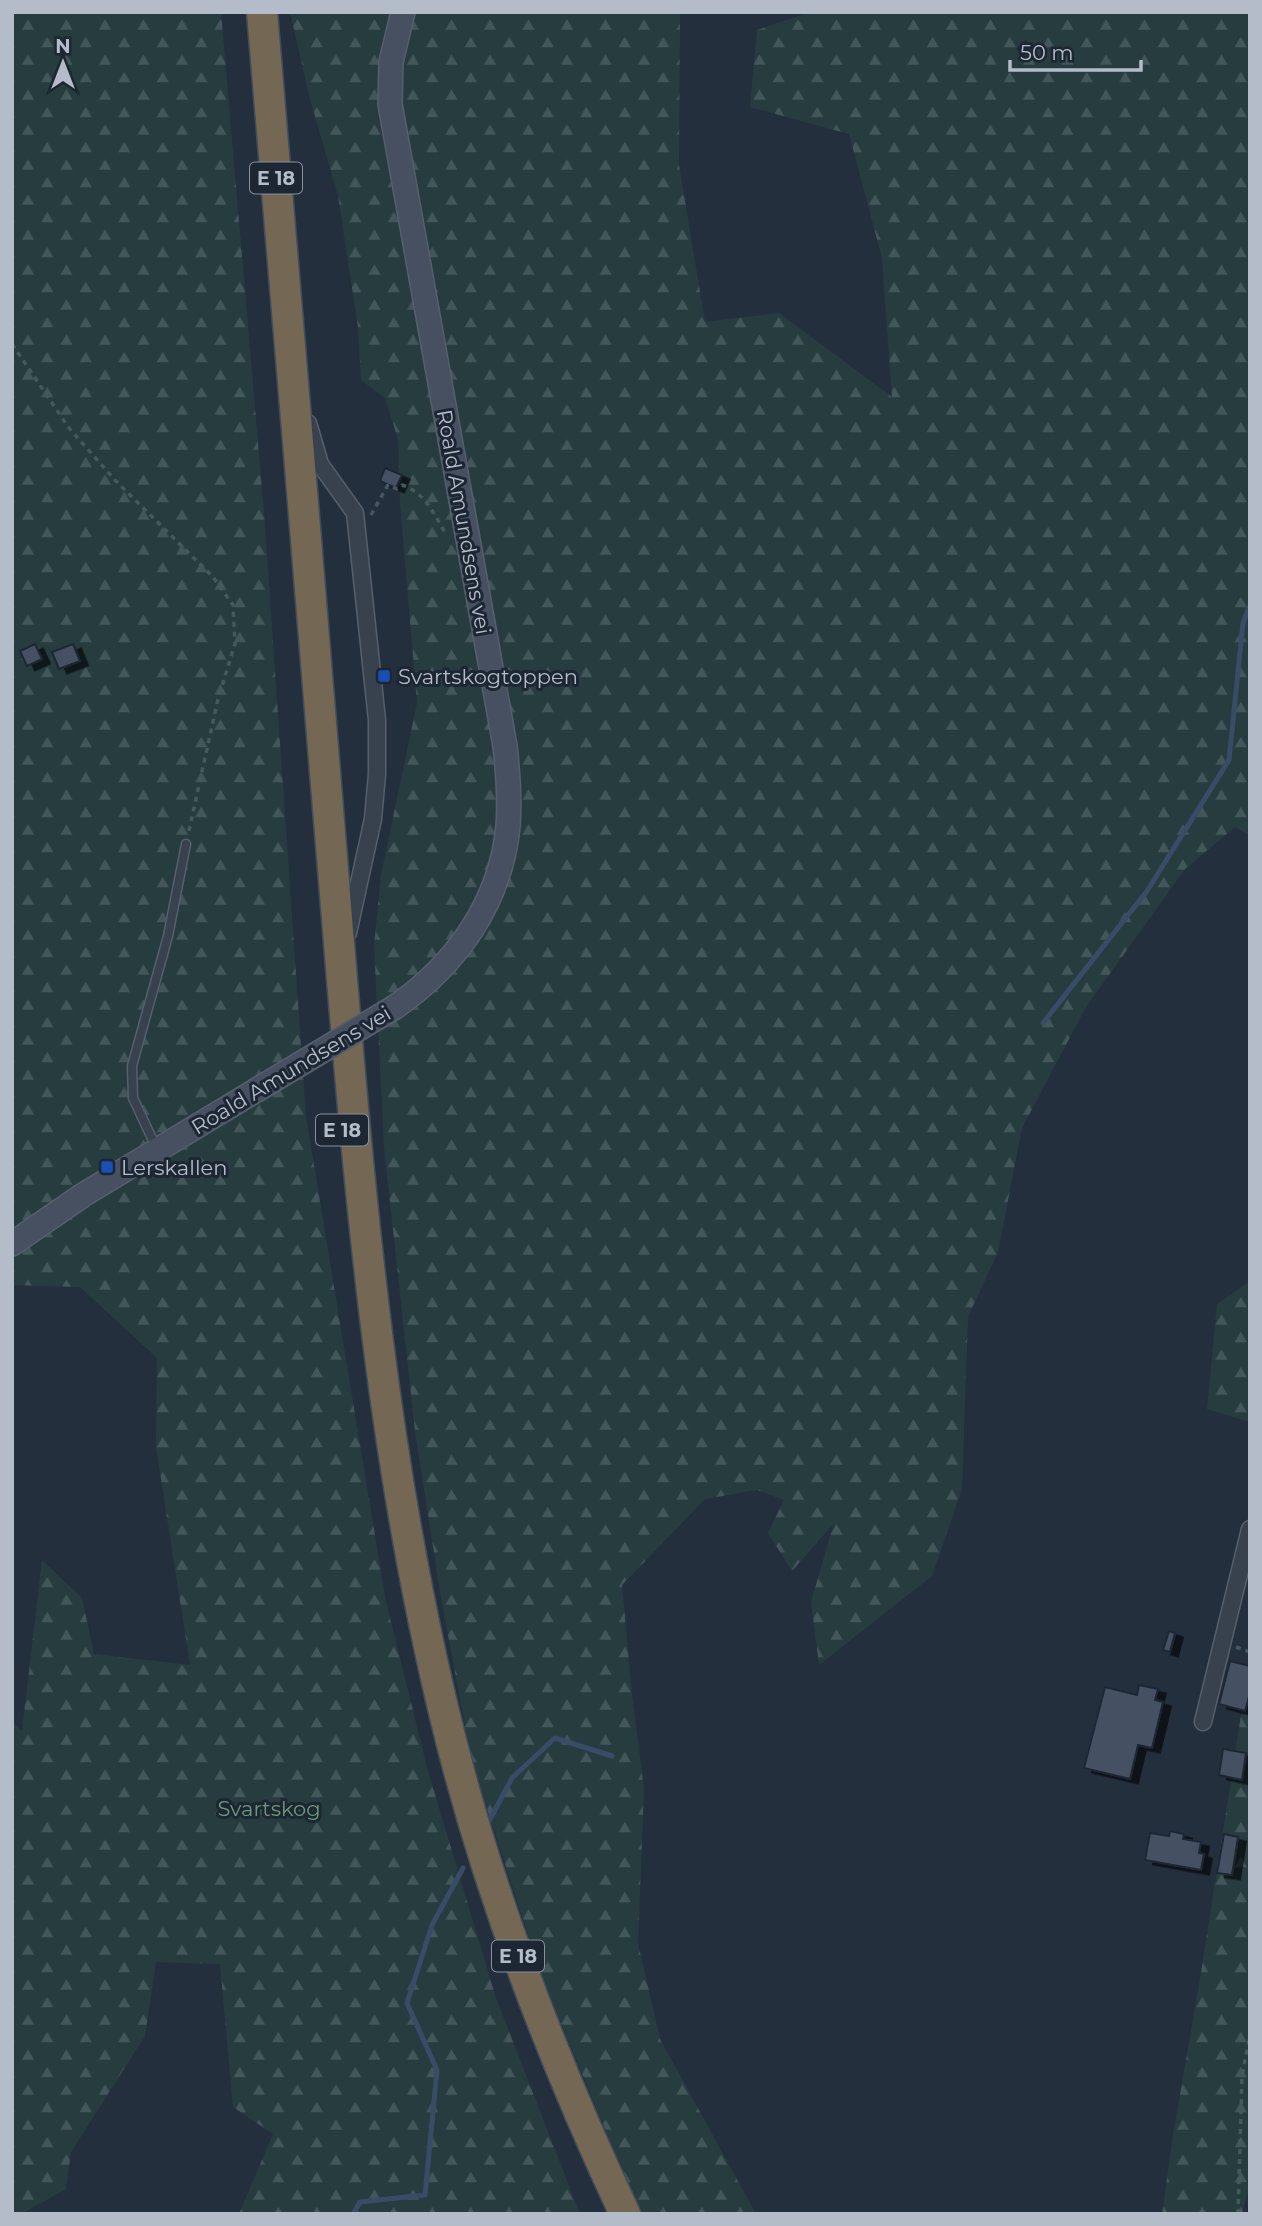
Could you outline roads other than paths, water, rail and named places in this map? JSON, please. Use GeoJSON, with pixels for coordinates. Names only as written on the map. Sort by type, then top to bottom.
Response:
{"type":"FeatureCollection","features":[{"type":"Feature","properties":{"kind":"highway","name":"E 18"},"geometry":{"type":"LineString","coordinates":[[246,12],[341,1124],[363,1334],[388,1510],[425,1696],[477,1882],[555,2096],[575,2146],[608,2214]]}},
{"type":"Feature","properties":{"kind":"highway","name":"E 18"},"geometry":{"type":"LineString","coordinates":[[262,12],[341,970],[361,1189],[386,1411],[416,1584],[459,1771],[525,1976],[584,2125],[625,2214]]}},
{"type":"Feature","properties":{"kind":"main road","name":"Roald Amundsens vei"},"geometry":{"type":"LineString","coordinates":[[12,1244],[83,1195],[396,1007],[437,975],[469,936],[499,871],[508,828],[505,746],[390,104],[391,62],[403,12]]}},
{"type":"Feature","properties":{"kind":"street"},"geometry":{"type":"LineString","coordinates":[[290,345],[320,464],[355,513],[377,720],[377,775],[373,819],[354,896],[341,970]]}},
{"type":"Feature","properties":{"kind":"street"},"geometry":{"type":"LineString","coordinates":[[1203,1722],[1250,1529]]}},
{"type":"Feature","properties":{"kind":"lane"},"geometry":{"type":"LineString","coordinates":[[158,1149],[133,1098],[131,1066],[169,936],[186,844]]}},
{"type":"Feature","properties":{"kind":"waterway"},"geometry":{"type":"LineString","coordinates":[[1043,1023],[1147,891],[1229,760],[1243,623],[1250,605]]}},
{"type":"Feature","properties":{"kind":"waterway"},"geometry":{"type":"LineString","coordinates":[[487,1825],[512,1778],[555,1738],[612,1756]]}},
{"type":"Feature","properties":{"kind":"waterway"},"geometry":{"type":"LineString","coordinates":[[353,2214],[360,2202],[425,2195],[437,2070],[407,2003],[432,1925],[463,1868]]}},
{"type":"Feature","properties":{"kind":"place","name":"Svartskogtoppen"},"geometry":{"type":"Point","coordinates":[384,676]}},
{"type":"Feature","properties":{"kind":"place","name":"Lerskallen"},"geometry":{"type":"Point","coordinates":[107,1167]}},
{"type":"Feature","properties":{"kind":"park label","name":"Svartskog"},"geometry":{"type":"Point","coordinates":[269,1808]}}]}
